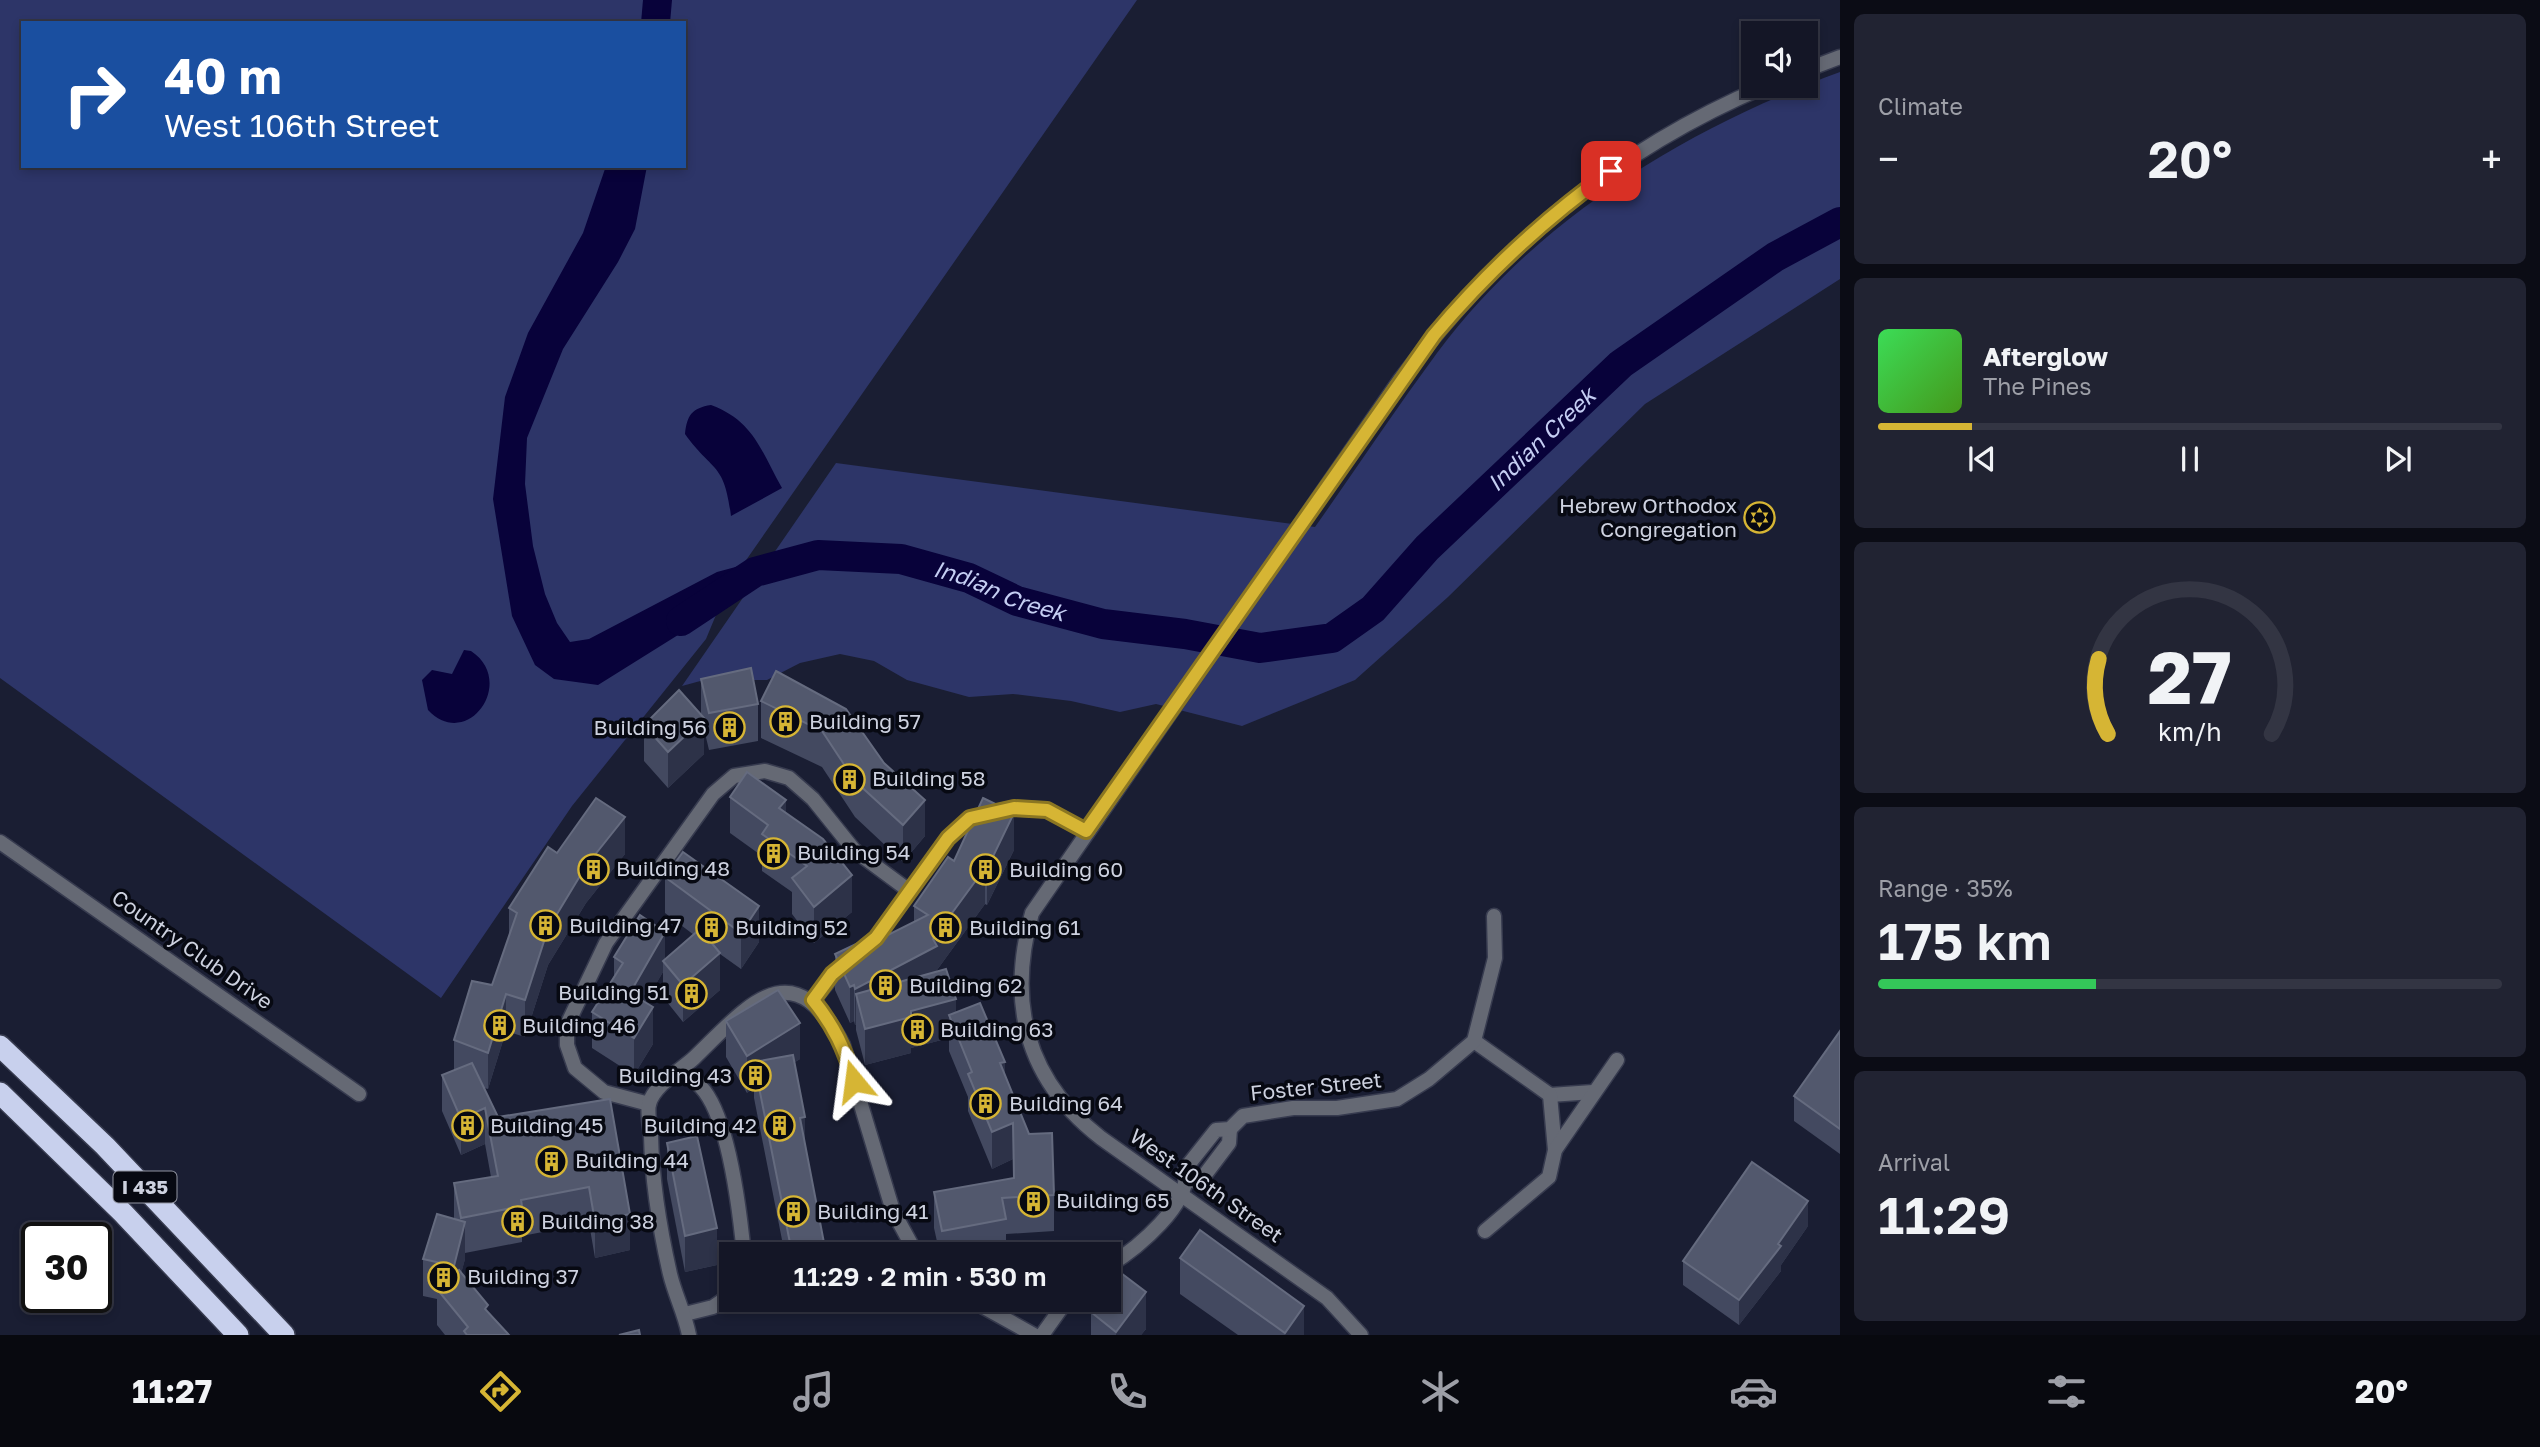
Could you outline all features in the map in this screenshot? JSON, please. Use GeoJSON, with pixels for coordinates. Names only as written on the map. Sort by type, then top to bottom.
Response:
{"type":"FeatureCollection","features":[{"type":"Feature","properties":{"kind":"highway","name":"I 435"},"geometry":{"type":"LineString","coordinates":[[0,1046],[105,1146],[284,1335]]}},
{"type":"Feature","properties":{"kind":"highway","name":"I 435"},"geometry":{"type":"LineString","coordinates":[[0,1093],[123,1213],[238,1335]]}},
{"type":"Feature","properties":{"kind":"street"},"geometry":{"type":"LineString","coordinates":[[1818,65],[1840,57]]}},
{"type":"Feature","properties":{"kind":"street","name":"West 106th Street"},"geometry":{"type":"LineString","coordinates":[[1361,1335],[1327,1298],[1101,1138],[1068,1110],[1037,1062],[1024,1022],[1020,987],[1021,959],[1032,913],[1086,831],[1434,335],[1488,273],[1532,231],[1626,160],[1741,97]]}},
{"type":"Feature","properties":{"kind":"street"},"geometry":{"type":"LineString","coordinates":[[649,1104],[604,1092],[575,1068],[567,1045],[567,1025],[606,943],[713,794],[734,776],[765,771],[789,778],[813,799],[854,850],[908,890]]}},
{"type":"Feature","properties":{"kind":"street"},"geometry":{"type":"LineString","coordinates":[[813,1000],[832,974],[876,938],[948,838],[970,818],[1014,808],[1047,810],[1086,831]]}},
{"type":"Feature","properties":{"kind":"street","name":"Country Club Drive"},"geometry":{"type":"LineString","coordinates":[[0,842],[359,1094]]}},
{"type":"Feature","properties":{"kind":"street"},"geometry":{"type":"LineString","coordinates":[[1494,916],[1495,958],[1474,1041],[1550,1095],[1593,1092]]}},
{"type":"Feature","properties":{"kind":"street"},"geometry":{"type":"LineString","coordinates":[[689,1335],[685,1314],[670,1275],[651,1151],[649,1104],[656,1093],[728,1022],[765,995],[785,993],[813,1000],[833,1025],[843,1045],[892,1211],[910,1242]]}},
{"type":"Feature","properties":{"kind":"street","name":"Foster Street"},"geometry":{"type":"LineString","coordinates":[[1121,1257],[1149,1236],[1181,1195],[1188,1181],[1201,1180],[1229,1143],[1230,1129],[1243,1116],[1293,1108],[1338,1108],[1397,1099],[1429,1079],[1474,1041]]}},
{"type":"Feature","properties":{"kind":"street"},"geometry":{"type":"LineString","coordinates":[[1555,1150],[1617,1060]]}},
{"type":"Feature","properties":{"kind":"street"},"geometry":{"type":"LineString","coordinates":[[678,1071],[701,1086],[713,1105],[730,1164],[742,1242]]}},
{"type":"Feature","properties":{"kind":"street"},"geometry":{"type":"LineString","coordinates":[[1485,1231],[1549,1177],[1555,1150],[1550,1095]]}},
{"type":"Feature","properties":{"kind":"street"},"geometry":{"type":"LineString","coordinates":[[685,1314],[719,1303]]}},
{"type":"Feature","properties":{"kind":"street"},"geometry":{"type":"LineString","coordinates":[[993,1312],[1034,1335]]}},
{"type":"Feature","properties":{"kind":"street"},"geometry":{"type":"LineString","coordinates":[[1042,1335],[1058,1312]]}},
{"type":"Feature","properties":{"kind":"shaded area"},"geometry":{"type":"Polygon","coordinates":[[[0,0],[1137,0],[728,586],[706,639],[572,806],[441,998],[0,678],[0,0]]]}},
{"type":"Feature","properties":{"kind":"shaded area"},"geometry":{"type":"Polygon","coordinates":[[[643,0],[672,0],[670,21],[641,21],[643,0]]]}},
{"type":"Feature","properties":{"kind":"shaded area"},"geometry":{"type":"Polygon","coordinates":[[[1840,72],[1840,279],[1645,404],[1448,597],[1355,680],[1242,726],[1156,704],[1120,712],[1071,701],[1013,694],[969,697],[907,680],[874,661],[840,654],[800,663],[767,680],[704,680],[682,686],[836,463],[1315,527],[1437,353],[1477,305],[1521,260],[1568,220],[1618,183],[1671,150],[1776,98],[1818,98],[1818,81],[1840,72]]]}},
{"type":"Feature","properties":{"kind":"shaded area"},"geometry":{"type":"Polygon","coordinates":[[[605,168],[647,168],[635,229],[618,262],[563,349],[527,438],[525,484],[533,546],[545,594],[557,623],[570,642],[589,639],[717,572],[743,565],[727,586],[678,635],[598,685],[554,679],[535,665],[512,616],[493,499],[505,397],[528,333],[583,233],[605,168]]]}},
{"type":"Feature","properties":{"kind":"shaded area"},"geometry":{"type":"Polygon","coordinates":[[[711,405],[726,412],[747,429],[762,450],[782,488],[731,516],[721,476],[685,434],[687,422],[695,410],[711,405]]]}},
{"type":"Feature","properties":{"kind":"shaded area"},"geometry":{"type":"Polygon","coordinates":[[[464,650],[471,651],[484,664],[489,679],[488,694],[482,708],[471,718],[458,723],[443,721],[428,710],[422,680],[432,670],[452,674],[464,650]]]}},
{"type":"Feature","properties":{"kind":"building"},"geometry":{"type":"Polygon","coordinates":[[[751,668],[758,704],[709,713],[701,679],[751,668]]]}},
{"type":"Feature","properties":{"kind":"building"},"geometry":{"type":"Polygon","coordinates":[[[776,671],[846,709],[884,763],[925,800],[903,825],[855,781],[822,731],[761,701],[776,671]]]}},
{"type":"Feature","properties":{"kind":"building"},"geometry":{"type":"Polygon","coordinates":[[[679,690],[704,718],[668,752],[644,725],[679,690]]]}},
{"type":"Feature","properties":{"kind":"building"},"geometry":{"type":"Polygon","coordinates":[[[747,772],[786,800],[779,808],[823,839],[852,875],[814,907],[792,878],[807,866],[762,834],[768,825],[730,797],[747,772]]]}},
{"type":"Feature","properties":{"kind":"building"},"geometry":{"type":"Polygon","coordinates":[[[596,798],[625,817],[586,866],[548,929],[525,1000],[506,994],[488,1053],[454,1040],[472,981],[492,985],[517,913],[509,908],[548,847],[557,853],[596,798]]]}},
{"type":"Feature","properties":{"kind":"building"},"geometry":{"type":"Polygon","coordinates":[[[983,798],[1014,813],[987,869],[985,868],[933,939],[937,946],[855,989],[854,985],[850,987],[835,954],[877,934],[880,939],[928,915],[914,906],[948,857],[954,861],[983,798]]]}},
{"type":"Feature","properties":{"kind":"building"},"geometry":{"type":"Polygon","coordinates":[[[683,852],[759,906],[741,933],[665,877],[683,852]]]}},
{"type":"Feature","properties":{"kind":"building"},"geometry":{"type":"Polygon","coordinates":[[[640,915],[665,932],[630,993],[653,1007],[634,1038],[592,1012],[623,963],[614,957],[640,915]]]}},
{"type":"Feature","properties":{"kind":"building"},"geometry":{"type":"Polygon","coordinates":[[[700,929],[720,953],[683,985],[663,961],[700,929]]]}},
{"type":"Feature","properties":{"kind":"building"},"geometry":{"type":"Polygon","coordinates":[[[946,969],[956,999],[911,1011],[911,1017],[865,1029],[856,994],[946,969]]]}},
{"type":"Feature","properties":{"kind":"building"},"geometry":{"type":"Polygon","coordinates":[[[778,990],[800,1023],[747,1056],[726,1021],[778,990]]]}},
{"type":"Feature","properties":{"kind":"building"},"geometry":{"type":"Polygon","coordinates":[[[980,1003],[1005,1062],[1000,1063],[1029,1134],[1052,1133],[1054,1195],[1002,1198],[1006,1219],[942,1231],[934,1192],[1014,1178],[1013,1123],[992,1132],[968,1074],[972,1072],[949,1015],[980,1003]]]}},
{"type":"Feature","properties":{"kind":"building"},"geometry":{"type":"Polygon","coordinates":[[[1840,1031],[1840,1129],[1794,1096],[1840,1031]]]}},
{"type":"Feature","properties":{"kind":"building"},"geometry":{"type":"Polygon","coordinates":[[[793,1055],[805,1117],[800,1118],[824,1242],[790,1242],[754,1062],[793,1055]]]}},
{"type":"Feature","properties":{"kind":"building"},"geometry":{"type":"Polygon","coordinates":[[[472,1063],[498,1117],[610,1099],[630,1214],[595,1222],[589,1187],[521,1200],[522,1206],[461,1218],[454,1183],[498,1176],[485,1108],[461,1119],[442,1075],[472,1063]]]}},
{"type":"Feature","properties":{"kind":"building"},"geometry":{"type":"Polygon","coordinates":[[[697,1136],[717,1228],[685,1236],[667,1143],[697,1136]]]}},
{"type":"Feature","properties":{"kind":"building"},"geometry":{"type":"Polygon","coordinates":[[[1752,1162],[1808,1201],[1778,1244],[1781,1246],[1739,1300],[1683,1261],[1752,1162]]]}},
{"type":"Feature","properties":{"kind":"building"},"geometry":{"type":"Polygon","coordinates":[[[437,1214],[465,1222],[454,1266],[423,1259],[437,1214]]]}},
{"type":"Feature","properties":{"kind":"building"},"geometry":{"type":"Polygon","coordinates":[[[1200,1230],[1304,1306],[1285,1333],[1180,1258],[1200,1230]]]}},
{"type":"Feature","properties":{"kind":"building"},"geometry":{"type":"Polygon","coordinates":[[[459,1270],[488,1305],[485,1309],[509,1335],[467,1335],[464,1331],[468,1327],[437,1289],[459,1270]]]}},
{"type":"Feature","properties":{"kind":"building"},"geometry":{"type":"Polygon","coordinates":[[[1121,1273],[1146,1292],[1116,1332],[1091,1312],[1121,1312],[1121,1273]]]}},
{"type":"Feature","properties":{"kind":"building"},"geometry":{"type":"Polygon","coordinates":[[[639,1330],[640,1335],[619,1335],[639,1330]]]}},
{"type":"Feature","properties":{"kind":"waterway","name":"Indian Creek"},"geometry":{"type":"LineString","coordinates":[[681,621],[755,572],[818,555],[901,559],[969,578],[1017,601],[1103,624],[1185,634],[1260,648],[1332,638],[1373,609],[1427,548],[1621,364],[1775,257],[1840,222]]}},
{"type":"Feature","properties":{"kind":"place","name":"Hebrew Orthodox Congregation"},"geometry":{"type":"Point","coordinates":[1760,518]}},
{"type":"Feature","properties":{"kind":"place","name":"Building 57"},"geometry":{"type":"Point","coordinates":[786,722]}},
{"type":"Feature","properties":{"kind":"place","name":"Building 56"},"geometry":{"type":"Point","coordinates":[730,728]}},
{"type":"Feature","properties":{"kind":"place","name":"Building 58"},"geometry":{"type":"Point","coordinates":[849,779]}},
{"type":"Feature","properties":{"kind":"place","name":"Building 54"},"geometry":{"type":"Point","coordinates":[774,853]}},
{"type":"Feature","properties":{"kind":"place","name":"Building 48"},"geometry":{"type":"Point","coordinates":[593,869]}},
{"type":"Feature","properties":{"kind":"place","name":"Building 60"},"geometry":{"type":"Point","coordinates":[986,870]}},
{"type":"Feature","properties":{"kind":"place","name":"Building 47"},"geometry":{"type":"Point","coordinates":[546,926]}},
{"type":"Feature","properties":{"kind":"place","name":"Building 52"},"geometry":{"type":"Point","coordinates":[712,928]}},
{"type":"Feature","properties":{"kind":"place","name":"Building 61"},"geometry":{"type":"Point","coordinates":[946,928]}},
{"type":"Feature","properties":{"kind":"place","name":"Building 62"},"geometry":{"type":"Point","coordinates":[886,986]}},
{"type":"Feature","properties":{"kind":"place","name":"Building 51"},"geometry":{"type":"Point","coordinates":[692,993]}},
{"type":"Feature","properties":{"kind":"place","name":"Building 46"},"geometry":{"type":"Point","coordinates":[499,1026]}},
{"type":"Feature","properties":{"kind":"place","name":"Building 63"},"geometry":{"type":"Point","coordinates":[917,1030]}},
{"type":"Feature","properties":{"kind":"place","name":"Building 43"},"geometry":{"type":"Point","coordinates":[755,1076]}},
{"type":"Feature","properties":{"kind":"place","name":"Building 64"},"geometry":{"type":"Point","coordinates":[986,1104]}},
{"type":"Feature","properties":{"kind":"place","name":"Building 45"},"geometry":{"type":"Point","coordinates":[467,1126]}},
{"type":"Feature","properties":{"kind":"place","name":"Building 42"},"geometry":{"type":"Point","coordinates":[780,1126]}},
{"type":"Feature","properties":{"kind":"place","name":"Building 44"},"geometry":{"type":"Point","coordinates":[552,1161]}},
{"type":"Feature","properties":{"kind":"place","name":"Building 65"},"geometry":{"type":"Point","coordinates":[1033,1201]}},
{"type":"Feature","properties":{"kind":"place","name":"Building 41"},"geometry":{"type":"Point","coordinates":[794,1212]}},
{"type":"Feature","properties":{"kind":"place","name":"Building 38"},"geometry":{"type":"Point","coordinates":[518,1222]}},
{"type":"Feature","properties":{"kind":"place","name":"Building 37"},"geometry":{"type":"Point","coordinates":[444,1277]}},
{"type":"Feature","properties":{"kind":"route"},"geometry":{"type":"LineString","coordinates":[[854,1081],[843,1045],[833,1025],[813,1000],[832,974],[850,956],[876,938],[948,838],[970,818],[1014,808],[1047,810],[1086,831],[1434,335],[1488,273],[1532,231],[1611,171]]}}]}
